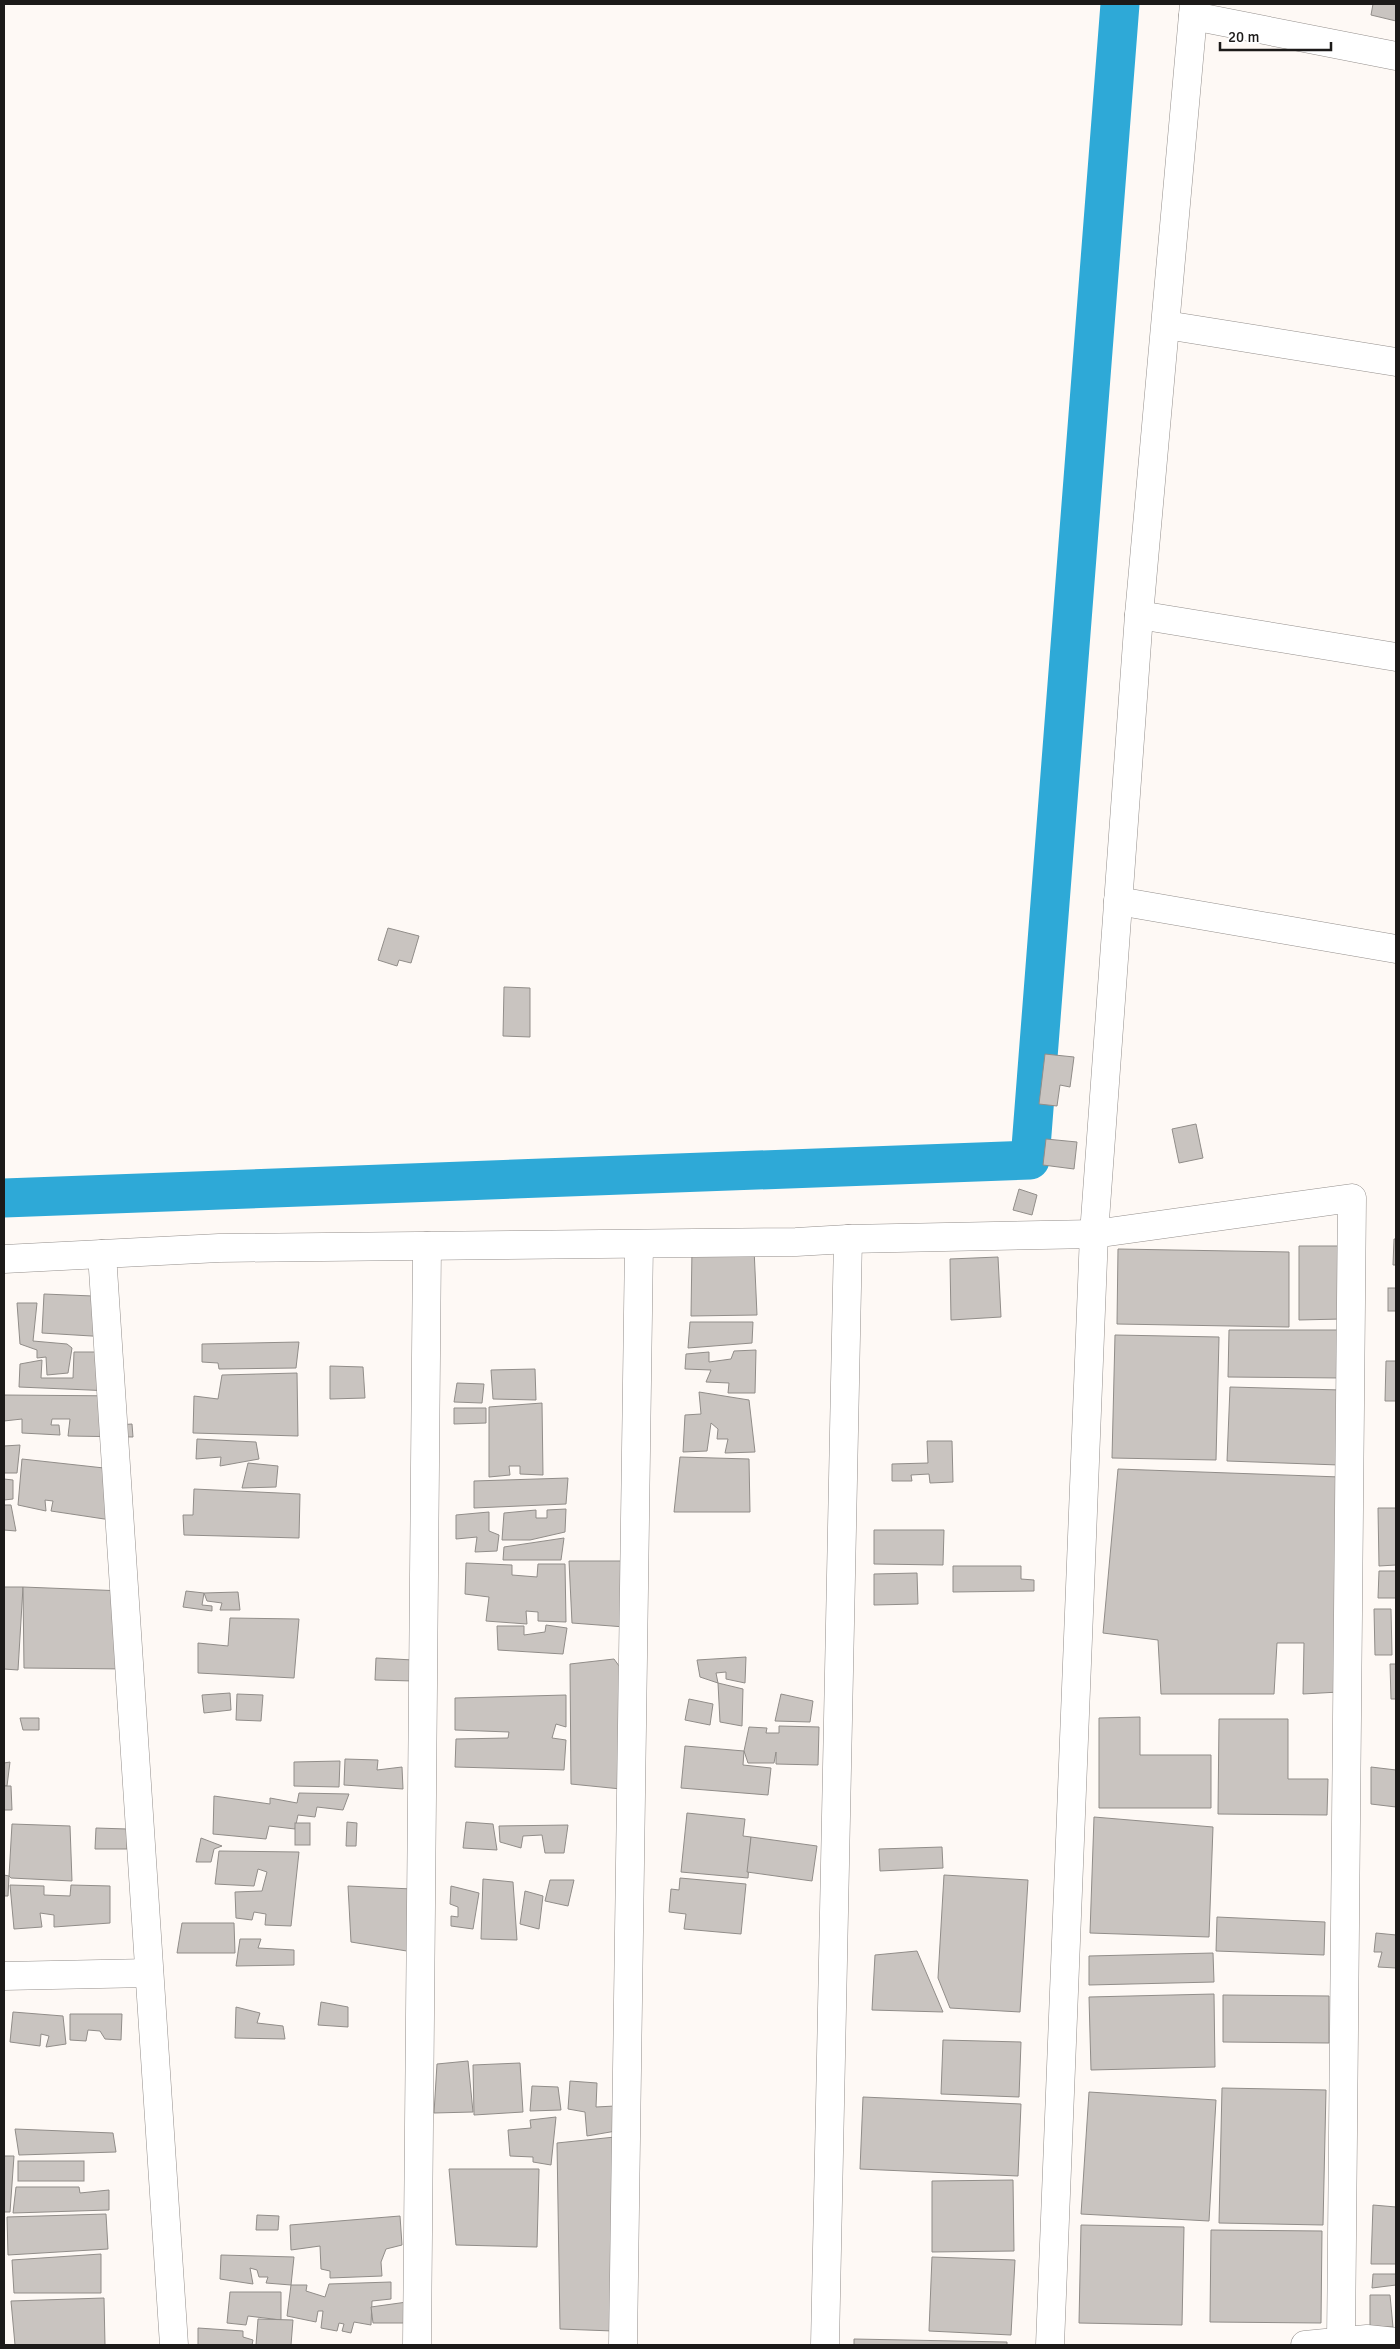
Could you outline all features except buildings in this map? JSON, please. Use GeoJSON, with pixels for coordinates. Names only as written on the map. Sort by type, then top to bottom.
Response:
{"type":"FeatureCollection","features":[{"type":"Feature","properties":{"kind":"street"},"geometry":{"type":"LineString","coordinates":[[1050,2345],[1094,1234],[1139,614],[1194,10],[1396,56]]}},
{"type":"Feature","properties":{"kind":"street"},"geometry":{"type":"LineString","coordinates":[[1166,325],[1396,362]]}},
{"type":"Feature","properties":{"kind":"street"},"geometry":{"type":"LineString","coordinates":[[1139,614],[1396,657]]}},
{"type":"Feature","properties":{"kind":"street"},"geometry":{"type":"LineString","coordinates":[[1118,901],[1396,949]]}},
{"type":"Feature","properties":{"kind":"street"},"geometry":{"type":"LineString","coordinates":[[4,1260],[219,1248],[796,1242],[848,1239],[1094,1234],[1352,1198],[1341,2342]]}},
{"type":"Feature","properties":{"kind":"street"},"geometry":{"type":"LineString","coordinates":[[825,2345],[848,1239]]}},
{"type":"Feature","properties":{"kind":"street"},"geometry":{"type":"LineString","coordinates":[[623,2345],[639,1244]]}},
{"type":"Feature","properties":{"kind":"street"},"geometry":{"type":"LineString","coordinates":[[417,2345],[427,1246]]}},
{"type":"Feature","properties":{"kind":"street"},"geometry":{"type":"LineString","coordinates":[[102,1254],[174,2345]]}},
{"type":"Feature","properties":{"kind":"street"},"geometry":{"type":"LineString","coordinates":[[4,1976],[149,1973]]}},
{"type":"Feature","properties":{"kind":"street"},"geometry":{"type":"LineString","coordinates":[[1305,2345],[1367,2339],[1396,2342]]}},
{"type":"Feature","properties":{"kind":"waterway"},"geometry":{"type":"LineString","coordinates":[[4,1198],[1030,1160],[1120,4]]}}]}
